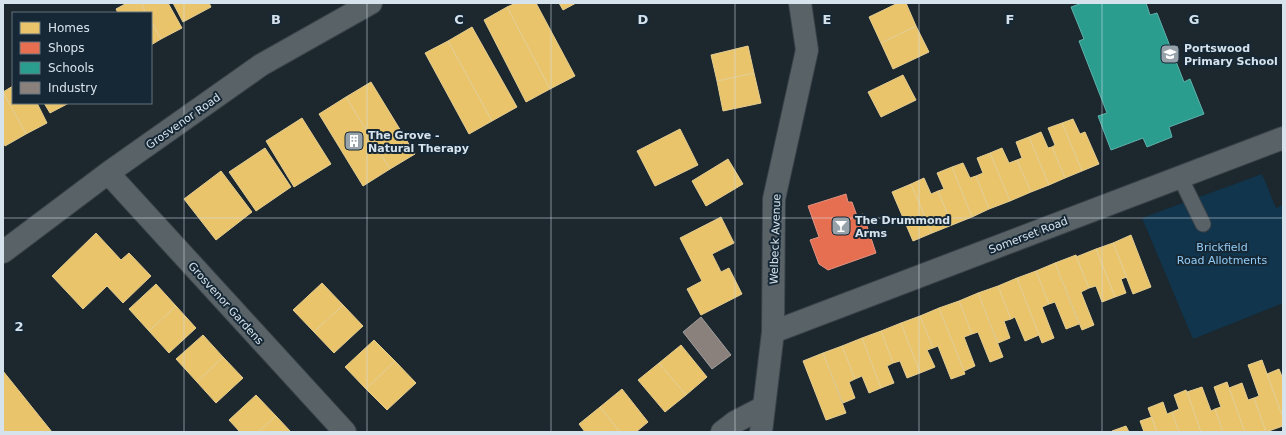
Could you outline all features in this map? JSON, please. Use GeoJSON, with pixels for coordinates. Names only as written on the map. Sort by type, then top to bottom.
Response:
{"type":"FeatureCollection","features":[{"type":"Feature","properties":{"kind":"street","name":"Grosvenor Road"},"geometry":{"type":"LineString","coordinates":[[3,252],[108,173],[261,65],[371,3]]}},
{"type":"Feature","properties":{"kind":"street","name":"Welbeck Avenue"},"geometry":{"type":"LineString","coordinates":[[761,432],[773,332],[774,199],[807,50],[800,3]]}},
{"type":"Feature","properties":{"kind":"street","name":"Somerset Road"},"geometry":{"type":"LineString","coordinates":[[773,332],[1283,138]]}},
{"type":"Feature","properties":{"kind":"street","name":"Grosvenor Gardens"},"geometry":{"type":"LineString","coordinates":[[108,173],[345,432]]}},
{"type":"Feature","properties":{"kind":"street"},"geometry":{"type":"LineString","coordinates":[[722,432],[735,422],[764,407]]}},
{"type":"Feature","properties":{"kind":"lane"},"geometry":{"type":"LineString","coordinates":[[1180,177],[1203,224]]}},
{"type":"Feature","properties":{"kind":"green space","name":"Brickfield Road Allotments"},"geometry":{"type":"Polygon","coordinates":[[[1262,174],[1276,208],[1283,205],[1283,303],[1193,339],[1142,218],[1262,174]]]}},
{"type":"Feature","properties":{"kind":"building: Homes"},"geometry":{"type":"Polygon","coordinates":[[[127,3],[141,3],[146,12],[118,12],[116,9],[127,3]]]}},
{"type":"Feature","properties":{"kind":"building: Homes"},"geometry":{"type":"Polygon","coordinates":[[[141,3],[168,3],[182,28],[161,39],[152,23],[152,12],[146,12],[141,3]]]}},
{"type":"Feature","properties":{"kind":"building: Homes"},"geometry":{"type":"Polygon","coordinates":[[[173,3],[209,3],[211,7],[183,22],[173,3]]]}},
{"type":"Feature","properties":{"kind":"building: Homes"},"geometry":{"type":"Polygon","coordinates":[[[516,3],[536,3],[575,76],[550,89],[507,7],[516,3]]]}},
{"type":"Feature","properties":{"kind":"building: Homes"},"geometry":{"type":"Polygon","coordinates":[[[559,3],[576,3],[563,10],[559,3]]]}},
{"type":"Feature","properties":{"kind":"building: Homes"},"geometry":{"type":"Polygon","coordinates":[[[898,3],[906,3],[916,26],[881,43],[869,17],[898,3]]]}},
{"type":"Feature","properties":{"kind":"building: Homes"},"geometry":{"type":"Polygon","coordinates":[[[507,7],[550,89],[526,102],[484,20],[507,7]]]}},
{"type":"Feature","properties":{"kind":"building: Homes"},"geometry":{"type":"Polygon","coordinates":[[[152,23],[161,39],[152,44],[152,23]]]}},
{"type":"Feature","properties":{"kind":"building: Homes"},"geometry":{"type":"Polygon","coordinates":[[[916,26],[929,52],[893,69],[881,43],[916,26]]]}},
{"type":"Feature","properties":{"kind":"building: Homes"},"geometry":{"type":"Polygon","coordinates":[[[472,27],[517,107],[492,121],[448,41],[472,27]]]}},
{"type":"Feature","properties":{"kind":"building: Homes"},"geometry":{"type":"Polygon","coordinates":[[[448,41],[492,121],[469,134],[425,53],[448,41]]]}},
{"type":"Feature","properties":{"kind":"building: Homes"},"geometry":{"type":"Polygon","coordinates":[[[748,46],[754,73],[717,81],[711,55],[748,46]]]}},
{"type":"Feature","properties":{"kind":"building: Homes"},"geometry":{"type":"Polygon","coordinates":[[[754,73],[761,103],[723,111],[717,81],[754,73]]]}},
{"type":"Feature","properties":{"kind":"building: Homes"},"geometry":{"type":"Polygon","coordinates":[[[903,75],[916,100],[881,117],[868,92],[903,75]]]}},
{"type":"Feature","properties":{"kind":"building: Homes"},"geometry":{"type":"Polygon","coordinates":[[[371,82],[415,154],[390,169],[346,97],[371,82]]]}},
{"type":"Feature","properties":{"kind":"building: Homes"},"geometry":{"type":"Polygon","coordinates":[[[12,87],[12,104],[38,104],[47,123],[26,134],[3,92],[12,87]]]}},
{"type":"Feature","properties":{"kind":"building: Homes"},"geometry":{"type":"Polygon","coordinates":[[[3,92],[26,134],[5,146],[3,142],[3,92]]]}},
{"type":"Feature","properties":{"kind":"building: Homes","name":"The Grove - Natural Therapy"},"geometry":{"type":"Polygon","coordinates":[[[346,97],[390,169],[363,186],[319,114],[346,97]]]}},
{"type":"Feature","properties":{"kind":"building: Homes"},"geometry":{"type":"Polygon","coordinates":[[[45,104],[67,104],[50,113],[45,104]]]}},
{"type":"Feature","properties":{"kind":"building: Homes"},"geometry":{"type":"Polygon","coordinates":[[[302,118],[331,164],[294,187],[266,141],[302,118]]]}},
{"type":"Feature","properties":{"kind":"building: Homes"},"geometry":{"type":"Polygon","coordinates":[[[1073,119],[1080,134],[1085,132],[1099,164],[1082,171],[1062,123],[1073,119]]]}},
{"type":"Feature","properties":{"kind":"building: Homes"},"geometry":{"type":"Polygon","coordinates":[[[1062,123],[1082,171],[1065,178],[1052,147],[1055,145],[1048,128],[1062,123]]]}},
{"type":"Feature","properties":{"kind":"building: Homes"},"geometry":{"type":"Polygon","coordinates":[[[680,129],[698,165],[655,186],[637,151],[680,129]]]}},
{"type":"Feature","properties":{"kind":"building: Homes"},"geometry":{"type":"Polygon","coordinates":[[[1041,132],[1048,148],[1052,147],[1065,178],[1049,185],[1029,137],[1041,132]]]}},
{"type":"Feature","properties":{"kind":"building: Homes"},"geometry":{"type":"Polygon","coordinates":[[[1029,137],[1049,185],[1031,192],[1017,160],[1022,158],[1016,142],[1029,137]]]}},
{"type":"Feature","properties":{"kind":"building: Homes"},"geometry":{"type":"Polygon","coordinates":[[[265,148],[291,187],[256,211],[229,172],[265,148]]]}},
{"type":"Feature","properties":{"kind":"building: Homes"},"geometry":{"type":"Polygon","coordinates":[[[1002,148],[1009,163],[1017,160],[1031,192],[1010,201],[990,153],[1002,148]]]}},
{"type":"Feature","properties":{"kind":"building: Homes"},"geometry":{"type":"Polygon","coordinates":[[[990,153],[1010,201],[989,209],[976,176],[983,173],[977,158],[990,153]]]}},
{"type":"Feature","properties":{"kind":"building: Homes"},"geometry":{"type":"Polygon","coordinates":[[[728,159],[743,184],[706,206],[692,181],[728,159]]]}},
{"type":"Feature","properties":{"kind":"building: Homes"},"geometry":{"type":"Polygon","coordinates":[[[963,163],[970,178],[976,176],[989,209],[972,217],[952,167],[963,163]]]}},
{"type":"Feature","properties":{"kind":"building: Homes"},"geometry":{"type":"Polygon","coordinates":[[[952,167],[972,217],[952,225],[938,191],[944,189],[937,173],[952,167]]]}},
{"type":"Feature","properties":{"kind":"building: Homes"},"geometry":{"type":"Polygon","coordinates":[[[221,171],[252,212],[216,240],[184,199],[221,171]]]}},
{"type":"Feature","properties":{"kind":"building: Homes"},"geometry":{"type":"Polygon","coordinates":[[[924,178],[931,194],[938,191],[952,225],[932,233],[911,184],[924,178]]]}},
{"type":"Feature","properties":{"kind":"building: Homes"},"geometry":{"type":"Polygon","coordinates":[[[911,184],[932,233],[913,241],[892,192],[911,184]]]}},
{"type":"Feature","properties":{"kind":"building: Homes"},"geometry":{"type":"Polygon","coordinates":[[[721,217],[734,243],[712,254],[721,272],[729,268],[742,294],[701,315],[687,289],[702,281],[680,238],[721,217]]]}},
{"type":"Feature","properties":{"kind":"building: Homes"},"geometry":{"type":"Polygon","coordinates":[[[96,233],[121,260],[129,253],[151,276],[123,303],[107,286],[83,309],[52,276],[96,233]]]}},
{"type":"Feature","properties":{"kind":"building: Homes"},"geometry":{"type":"Polygon","coordinates":[[[1131,235],[1151,287],[1133,294],[1113,243],[1131,235]]]}},
{"type":"Feature","properties":{"kind":"building: Homes"},"geometry":{"type":"Polygon","coordinates":[[[1113,243],[1127,277],[1121,279],[1126,293],[1115,297],[1096,249],[1113,243]]]}},
{"type":"Feature","properties":{"kind":"building: Homes"},"geometry":{"type":"Polygon","coordinates":[[[1096,249],[1115,297],[1102,302],[1096,286],[1089,288],[1076,257],[1096,249]]]}},
{"type":"Feature","properties":{"kind":"building: Homes"},"geometry":{"type":"Polygon","coordinates":[[[1076,255],[1089,288],[1081,292],[1094,325],[1082,330],[1055,263],[1076,255]]]}},
{"type":"Feature","properties":{"kind":"building: Homes"},"geometry":{"type":"Polygon","coordinates":[[[1055,263],[1079,324],[1066,329],[1055,302],[1049,304],[1036,271],[1055,263]]]}},
{"type":"Feature","properties":{"kind":"building: Homes"},"geometry":{"type":"Polygon","coordinates":[[[1036,271],[1049,304],[1042,307],[1054,338],[1042,343],[1017,278],[1036,271]]]}},
{"type":"Feature","properties":{"kind":"building: Homes"},"geometry":{"type":"Polygon","coordinates":[[[1017,278],[1039,335],[1025,341],[1015,317],[1011,319],[998,286],[1017,278]]]}},
{"type":"Feature","properties":{"kind":"building: Homes"},"geometry":{"type":"Polygon","coordinates":[[[322,283],[343,305],[314,332],[293,310],[322,283]]]}},
{"type":"Feature","properties":{"kind":"building: Homes"},"geometry":{"type":"Polygon","coordinates":[[[156,284],[176,306],[149,331],[129,309],[156,284]]]}},
{"type":"Feature","properties":{"kind":"building: Homes"},"geometry":{"type":"Polygon","coordinates":[[[998,286],[1011,319],[1004,321],[1010,338],[998,343],[978,293],[998,286]]]}},
{"type":"Feature","properties":{"kind":"building: Homes"},"geometry":{"type":"Polygon","coordinates":[[[978,293],[1003,357],[990,362],[978,332],[972,334],[959,301],[978,293]]]}},
{"type":"Feature","properties":{"kind":"building: Homes"},"geometry":{"type":"Polygon","coordinates":[[[959,301],[972,334],[964,337],[975,366],[964,371],[939,308],[959,301]]]}},
{"type":"Feature","properties":{"kind":"building: Homes"},"geometry":{"type":"Polygon","coordinates":[[[343,305],[363,326],[334,353],[314,332],[343,305]]]}},
{"type":"Feature","properties":{"kind":"building: Homes"},"geometry":{"type":"Polygon","coordinates":[[[176,306],[196,328],[169,353],[149,331],[176,306]]]}},
{"type":"Feature","properties":{"kind":"building: Homes"},"geometry":{"type":"Polygon","coordinates":[[[939,308],[965,374],[951,379],[938,346],[933,348],[920,316],[939,308]]]}},
{"type":"Feature","properties":{"kind":"building: Homes"},"geometry":{"type":"Polygon","coordinates":[[[920,316],[933,348],[927,350],[935,367],[920,373],[901,323],[920,316]]]}},
{"type":"Feature","properties":{"kind":"building: Homes"},"geometry":{"type":"Polygon","coordinates":[[[901,323],[920,373],[907,378],[900,361],[893,363],[881,331],[901,323]]]}},
{"type":"Feature","properties":{"kind":"building: Homes"},"geometry":{"type":"Polygon","coordinates":[[[881,331],[893,363],[887,366],[894,383],[881,388],[862,338],[881,331]]]}},
{"type":"Feature","properties":{"kind":"building: Homes"},"geometry":{"type":"Polygon","coordinates":[[[203,335],[223,357],[197,382],[176,359],[203,335]]]}},
{"type":"Feature","properties":{"kind":"building: Homes"},"geometry":{"type":"Polygon","coordinates":[[[862,338],[881,388],[869,393],[862,376],[855,379],[842,346],[862,338]]]}},
{"type":"Feature","properties":{"kind":"building: Homes"},"geometry":{"type":"Polygon","coordinates":[[[374,340],[395,361],[366,389],[345,367],[374,340]]]}},
{"type":"Feature","properties":{"kind":"building: Homes"},"geometry":{"type":"Polygon","coordinates":[[[681,345],[707,377],[686,395],[659,363],[681,345]]]}},
{"type":"Feature","properties":{"kind":"building: Homes"},"geometry":{"type":"Polygon","coordinates":[[[842,346],[855,379],[849,382],[855,398],[843,403],[823,353],[842,346]]]}},
{"type":"Feature","properties":{"kind":"building: Homes"},"geometry":{"type":"Polygon","coordinates":[[[823,353],[846,413],[826,420],[803,361],[823,353]]]}},
{"type":"Feature","properties":{"kind":"building: Homes"},"geometry":{"type":"Polygon","coordinates":[[[223,357],[243,378],[216,403],[197,382],[223,357]]]}},
{"type":"Feature","properties":{"kind":"building: Homes"},"geometry":{"type":"Polygon","coordinates":[[[1262,360],[1283,418],[1283,426],[1266,432],[1254,398],[1259,396],[1248,365],[1262,360]]]}},
{"type":"Feature","properties":{"kind":"building: Homes"},"geometry":{"type":"Polygon","coordinates":[[[395,361],[416,383],[387,410],[366,389],[395,361]]]}},
{"type":"Feature","properties":{"kind":"building: Homes"},"geometry":{"type":"Polygon","coordinates":[[[659,363],[686,395],[665,412],[638,380],[659,363]]]}},
{"type":"Feature","properties":{"kind":"building: Homes"},"geometry":{"type":"Polygon","coordinates":[[[1279,369],[1283,379],[1283,418],[1267,374],[1279,369]]]}},
{"type":"Feature","properties":{"kind":"building: Homes"},"geometry":{"type":"Polygon","coordinates":[[[3,371],[52,432],[3,432],[3,371]]]}},
{"type":"Feature","properties":{"kind":"building: Homes"},"geometry":{"type":"Polygon","coordinates":[[[1227,382],[1245,432],[1223,432],[1215,409],[1221,407],[1214,387],[1227,382]]]}},
{"type":"Feature","properties":{"kind":"building: Homes"},"geometry":{"type":"Polygon","coordinates":[[[1242,383],[1248,400],[1254,398],[1266,432],[1245,432],[1229,388],[1242,383]]]}},
{"type":"Feature","properties":{"kind":"building: Homes"},"geometry":{"type":"Polygon","coordinates":[[[1202,387],[1211,411],[1215,409],[1223,432],[1201,432],[1187,392],[1202,387]]]}},
{"type":"Feature","properties":{"kind":"building: Homes"},"geometry":{"type":"Polygon","coordinates":[[[622,389],[648,422],[636,432],[620,432],[600,407],[622,389]]]}},
{"type":"Feature","properties":{"kind":"building: Homes"},"geometry":{"type":"Polygon","coordinates":[[[1186,390],[1201,432],[1179,432],[1172,412],[1179,409],[1174,395],[1186,390]]]}},
{"type":"Feature","properties":{"kind":"building: Homes"},"geometry":{"type":"Polygon","coordinates":[[[256,395],[276,416],[258,432],[240,432],[229,420],[256,395]]]}},
{"type":"Feature","properties":{"kind":"building: Homes"},"geometry":{"type":"Polygon","coordinates":[[[1163,402],[1167,414],[1172,412],[1179,432],[1157,432],[1148,408],[1163,402]]]}},
{"type":"Feature","properties":{"kind":"building: Homes"},"geometry":{"type":"Polygon","coordinates":[[[600,407],[620,432],[585,432],[579,424],[600,407]]]}},
{"type":"Feature","properties":{"kind":"building: Homes"},"geometry":{"type":"Polygon","coordinates":[[[276,416],[291,432],[258,432],[276,416]]]}},
{"type":"Feature","properties":{"kind":"building: Homes"},"geometry":{"type":"Polygon","coordinates":[[[1152,417],[1157,432],[1144,432],[1140,421],[1152,417]]]}},
{"type":"Feature","properties":{"kind":"building: Homes"},"geometry":{"type":"Polygon","coordinates":[[[1126,426],[1129,432],[1112,432],[1112,431],[1126,426]]]}},
{"type":"Feature","properties":{"kind":"building: Shops","name":"The Drummond Arms"},"geometry":{"type":"Polygon","coordinates":[[[846,194],[848,202],[852,202],[857,216],[863,214],[876,253],[828,270],[819,264],[810,240],[819,237],[808,206],[846,194]]]}},
{"type":"Feature","properties":{"kind":"building: Schools"},"geometry":{"type":"Polygon","coordinates":[[[1082,3],[1146,3],[1150,15],[1157,13],[1184,82],[1190,79],[1204,114],[1169,127],[1172,137],[1147,147],[1143,138],[1111,150],[1098,116],[1107,113],[1079,41],[1084,39],[1071,7],[1082,3]]]}},
{"type":"Feature","properties":{"kind":"building: Industry"},"geometry":{"type":"Polygon","coordinates":[[[701,317],[731,355],[712,369],[683,332],[701,317]]]}},
{"type":"Feature","properties":{"kind":"place","name":"Portswood Primary School"},"geometry":{"type":"Point","coordinates":[1170,54]}},
{"type":"Feature","properties":{"kind":"place","name":"The Grove - Natural Therapy"},"geometry":{"type":"Point","coordinates":[354,141]}},
{"type":"Feature","properties":{"kind":"place","name":"The Drummond Arms"},"geometry":{"type":"Point","coordinates":[841,226]}}]}
